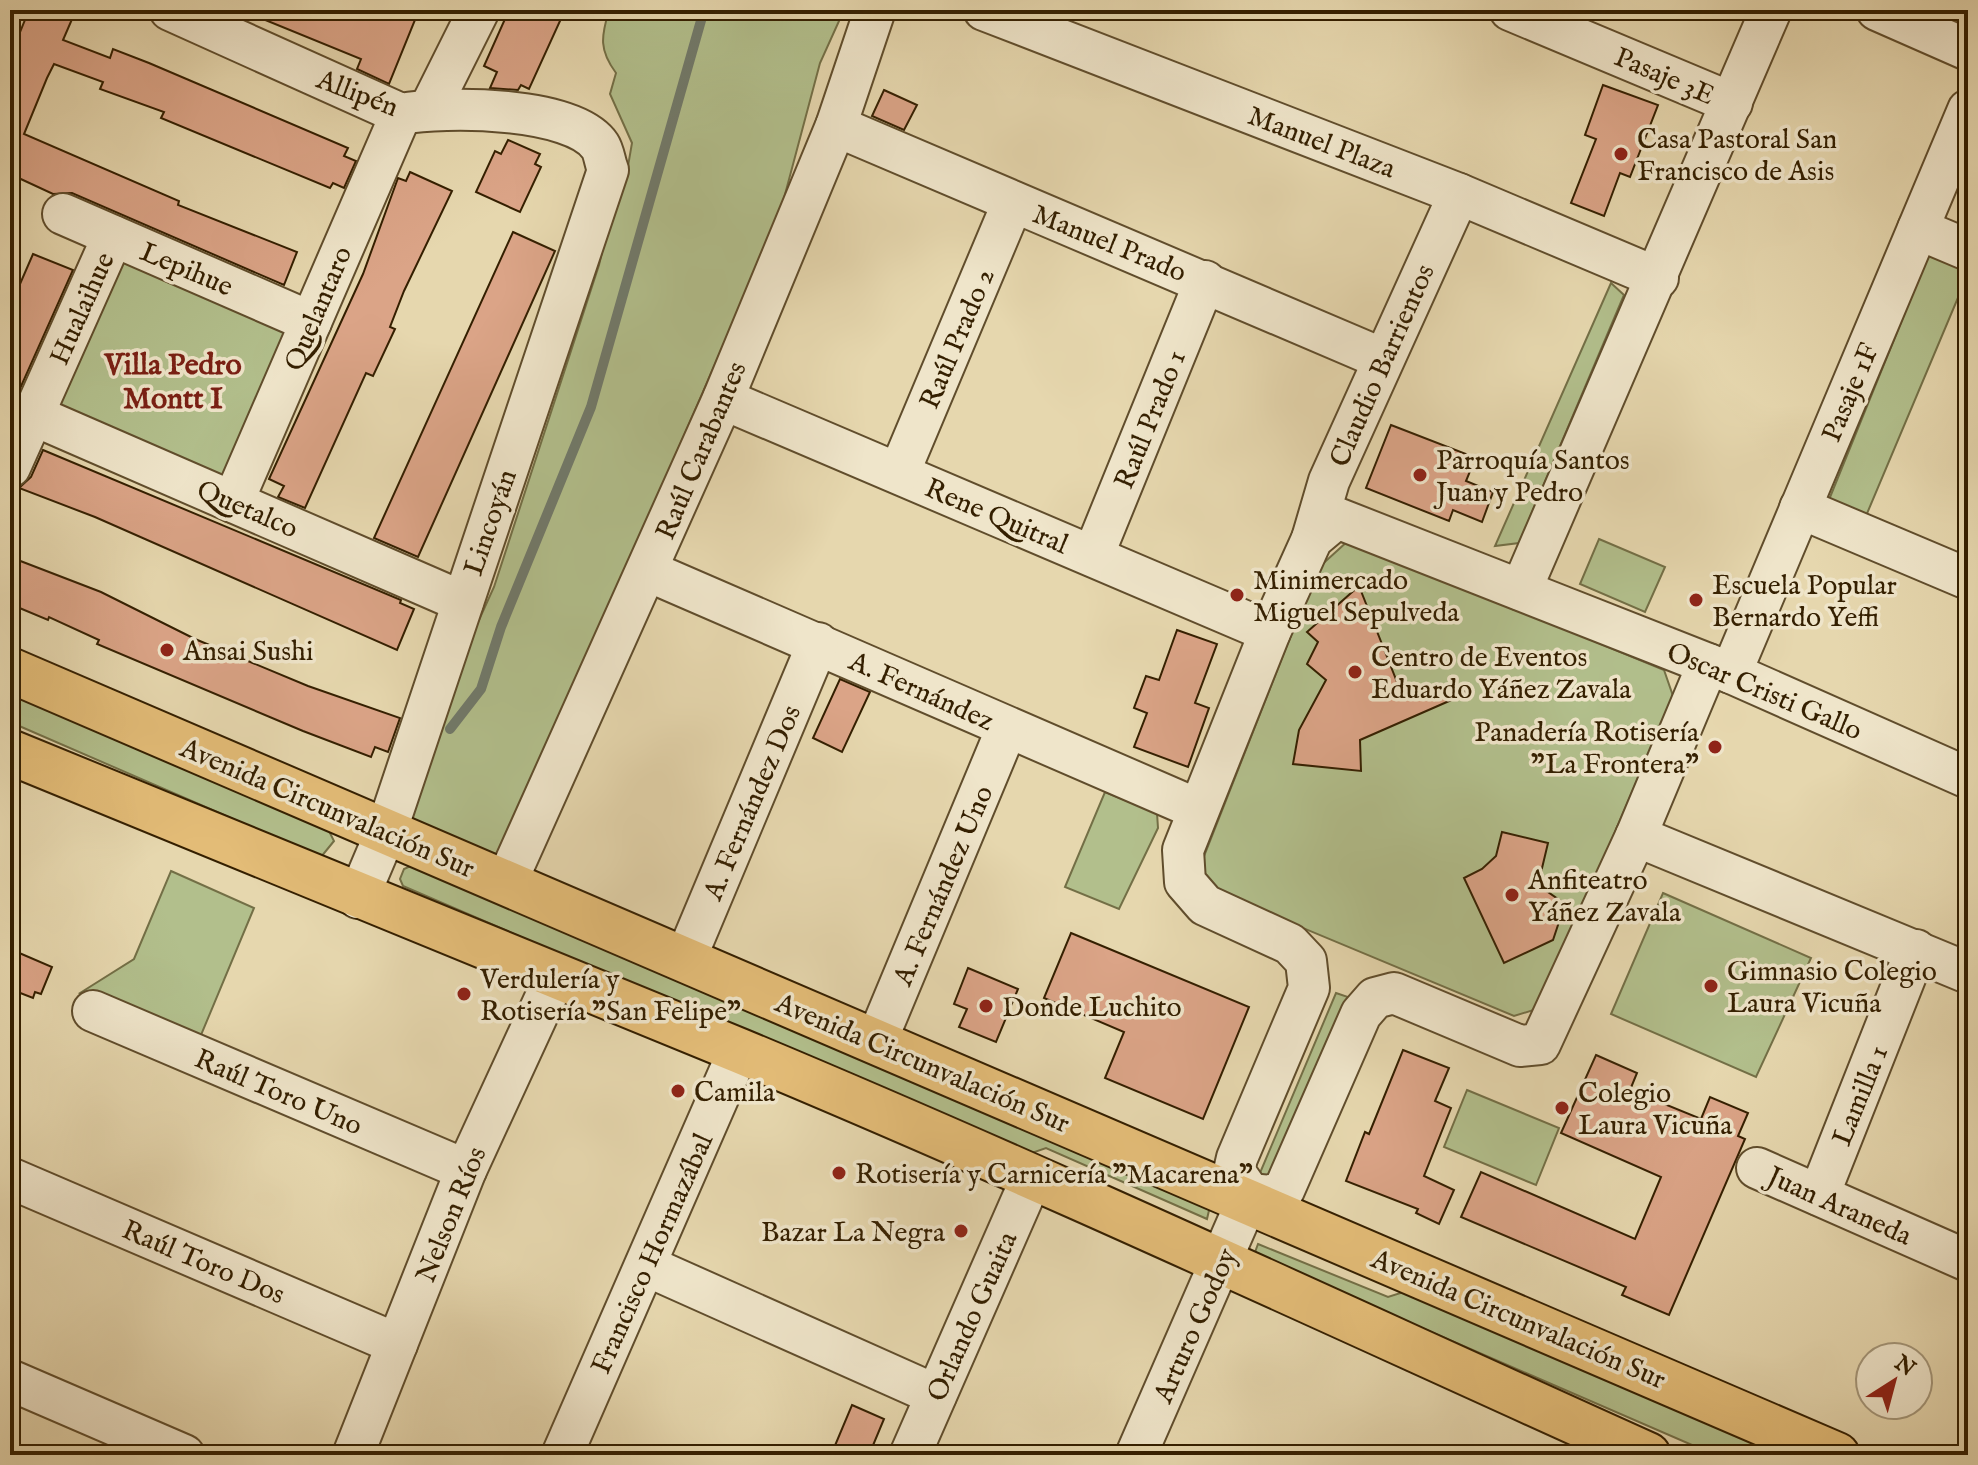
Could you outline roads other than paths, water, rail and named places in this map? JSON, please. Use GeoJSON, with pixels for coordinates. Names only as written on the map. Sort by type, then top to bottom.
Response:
{"type":"FeatureCollection","features":[{"type":"Feature","properties":{"kind":"main road","name":"Avenida Circunvalación Sur"},"geometry":{"type":"LineString","coordinates":[[10,670],[876,1042],[1249,1198],[1837,1455]]}},
{"type":"Feature","properties":{"kind":"main road"},"geometry":{"type":"LineString","coordinates":[[10,752],[358,898],[739,1050],[1032,1177],[1648,1455]]}},
{"type":"Feature","properties":{"kind":"street","name":"Allipén"},"geometry":{"type":"LineString","coordinates":[[170,10],[226,22],[416,111],[501,111],[562,121],[600,145]]}},
{"type":"Feature","properties":{"kind":"street","name":"Quelantaro"},"geometry":{"type":"LineString","coordinates":[[233,502],[311,322],[416,111],[479,10]]}},
{"type":"Feature","properties":{"kind":"street","name":"Raúl Carabantes"},"geometry":{"type":"LineString","coordinates":[[506,883],[723,399],[836,126],[875,10]]}},
{"type":"Feature","properties":{"kind":"street"},"geometry":{"type":"LineString","coordinates":[[1521,590],[1771,10]]}},
{"type":"Feature","properties":{"kind":"street"},"geometry":{"type":"LineString","coordinates":[[1877,10],[1968,50]]}},
{"type":"Feature","properties":{"kind":"street","name":"Manuel Plaza"},"geometry":{"type":"LineString","coordinates":[[991,11],[1459,194],[1658,278]]}},
{"type":"Feature","properties":{"kind":"street","name":"Pasaje 3E"},"geometry":{"type":"LineString","coordinates":[[1521,12],[1732,103]]}},
{"type":"Feature","properties":{"kind":"street","name":"Pasaje 1F"},"geometry":{"type":"LineString","coordinates":[[1249,1198],[1270,1196],[1284,1190],[1361,1014],[1375,998],[1394,993],[1520,1046],[1540,1044],[1636,836],[1800,508],[1968,110]]}},
{"type":"Feature","properties":{"kind":"street","name":"Manuel Prado"},"geometry":{"type":"LineString","coordinates":[[836,126],[1383,359]]}},
{"type":"Feature","properties":{"kind":"street","name":"Lincoyán"},"geometry":{"type":"LineString","coordinates":[[358,898],[386,832],[608,170],[600,145]]}},
{"type":"Feature","properties":{"kind":"street","name":"Claudio Barrientos"},"geometry":{"type":"LineString","coordinates":[[1249,1198],[1234,1171],[1237,1158],[1309,988],[1306,961],[1290,944],[1205,905],[1185,882],[1183,850],[1270,632],[1324,528],[1329,481],[1459,194]]}},
{"type":"Feature","properties":{"kind":"street","name":"Raúl Prado 2"},"geometry":{"type":"LineString","coordinates":[[899,473],[1013,202]]}},
{"type":"Feature","properties":{"kind":"street","name":"Lepihue"},"geometry":{"type":"LineString","coordinates":[[63,214],[311,322]]}},
{"type":"Feature","properties":{"kind":"street"},"geometry":{"type":"LineString","coordinates":[[1918,229],[1968,250]]}},
{"type":"Feature","properties":{"kind":"street","name":"Hualaihue"},"geometry":{"type":"LineString","coordinates":[[10,467],[113,236]]}},
{"type":"Feature","properties":{"kind":"street","name":"Raúl Prado 1"},"geometry":{"type":"LineString","coordinates":[[1093,556],[1205,281]]}},
{"type":"Feature","properties":{"kind":"street","name":"Rene Quitral"},"geometry":{"type":"LineString","coordinates":[[723,399],[1270,632]]}},
{"type":"Feature","properties":{"kind":"street","name":"Quetalco"},"geometry":{"type":"LineString","coordinates":[[33,415],[463,602]]}},
{"type":"Feature","properties":{"kind":"street"},"geometry":{"type":"LineString","coordinates":[[1800,508],[1968,579]]}},
{"type":"Feature","properties":{"kind":"street","name":"Oscar Cristi Gallo"},"geometry":{"type":"LineString","coordinates":[[1324,528],[1521,590],[1719,669],[1968,778]]}},
{"type":"Feature","properties":{"kind":"street","name":"A. Fernández"},"geometry":{"type":"LineString","coordinates":[[648,571],[1197,809]]}},
{"type":"Feature","properties":{"kind":"street","name":"A. Fernández Dos"},"geometry":{"type":"LineString","coordinates":[[685,960],[818,643]]}},
{"type":"Feature","properties":{"kind":"street","name":"A. Fernández Uno"},"geometry":{"type":"LineString","coordinates":[[876,1042],[1007,728]]}},
{"type":"Feature","properties":{"kind":"street"},"geometry":{"type":"LineString","coordinates":[[1636,836],[1968,973]]}},
{"type":"Feature","properties":{"kind":"street","name":"Lamilla 1"},"geometry":{"type":"LineString","coordinates":[[1819,1195],[1916,950]]}},
{"type":"Feature","properties":{"kind":"street","name":"Nelson Ríos"},"geometry":{"type":"LineString","coordinates":[[353,1455],[466,1170],[555,977]]}},
{"type":"Feature","properties":{"kind":"street","name":"Raúl Toro Uno"},"geometry":{"type":"LineString","coordinates":[[93,1011],[466,1170]]}},
{"type":"Feature","properties":{"kind":"street","name":"Francisco Hormazábal"},"geometry":{"type":"LineString","coordinates":[[562,1455],[739,1050]]}},
{"type":"Feature","properties":{"kind":"street","name":"Juan Araneda"},"geometry":{"type":"LineString","coordinates":[[1757,1168],[1968,1261]]}},
{"type":"Feature","properties":{"kind":"street","name":"Orlando Guaita"},"geometry":{"type":"LineString","coordinates":[[910,1455],[1032,1177]]}},
{"type":"Feature","properties":{"kind":"street","name":"Raúl Toro Dos"},"geometry":{"type":"LineString","coordinates":[[10,1178],[397,1344]]}},
{"type":"Feature","properties":{"kind":"street","name":"Arturo Godoy"},"geometry":{"type":"LineString","coordinates":[[1136,1455],[1249,1198]]}},
{"type":"Feature","properties":{"kind":"street"},"geometry":{"type":"LineString","coordinates":[[647,1266],[936,1395]]}},
{"type":"Feature","properties":{"kind":"street"},"geometry":{"type":"LineString","coordinates":[[10,1380],[184,1455]]}},
{"type":"Feature","properties":{"kind":"waterway"},"geometry":{"type":"LineString","coordinates":[[450,729],[481,689],[501,627],[591,407],[704,10]]}},
{"type":"Feature","properties":{"kind":"place","name":"Casa Pastoral San Francisco de Asis"},"geometry":{"type":"Point","coordinates":[1621,154]}},
{"type":"Feature","properties":{"kind":"place","name":"Parroquía Santos Juan y Pedro"},"geometry":{"type":"Point","coordinates":[1420,475]}},
{"type":"Feature","properties":{"kind":"place","name":"Minimercado Miguel Sepulveda"},"geometry":{"type":"Point","coordinates":[1237,595]}},
{"type":"Feature","properties":{"kind":"place","name":"Escuela Popular Bernardo Yeffi"},"geometry":{"type":"Point","coordinates":[1696,600]}},
{"type":"Feature","properties":{"kind":"place","name":"Ansai Sushi"},"geometry":{"type":"Point","coordinates":[167,650]}},
{"type":"Feature","properties":{"kind":"place","name":"Centro de Eventos Eduardo Yáñez Zavala"},"geometry":{"type":"Point","coordinates":[1355,672]}},
{"type":"Feature","properties":{"kind":"place","name":"Panadería Rotisería \"La Frontera\""},"geometry":{"type":"Point","coordinates":[1715,747]}},
{"type":"Feature","properties":{"kind":"place","name":"Anfiteatro Yáñez Zavala"},"geometry":{"type":"Point","coordinates":[1512,895]}},
{"type":"Feature","properties":{"kind":"place","name":"Gimnasio Colegio Laura Vicuña"},"geometry":{"type":"Point","coordinates":[1711,986]}},
{"type":"Feature","properties":{"kind":"place","name":"Verdulería y Rotisería \"San Felipe\""},"geometry":{"type":"Point","coordinates":[464,994]}},
{"type":"Feature","properties":{"kind":"place","name":"Donde Luchito"},"geometry":{"type":"Point","coordinates":[986,1006]}},
{"type":"Feature","properties":{"kind":"place","name":"Camila"},"geometry":{"type":"Point","coordinates":[678,1091]}},
{"type":"Feature","properties":{"kind":"place","name":"Colegio Laura Vicuña"},"geometry":{"type":"Point","coordinates":[1562,1108]}},
{"type":"Feature","properties":{"kind":"place","name":"Rotisería y Carnicería \"Macarena\""},"geometry":{"type":"Point","coordinates":[839,1173]}},
{"type":"Feature","properties":{"kind":"place","name":"Bazar La Negra"},"geometry":{"type":"Point","coordinates":[961,1231]}},
{"type":"Feature","properties":{"kind":"district","name":"Villa Pedro Montt I"},"geometry":{"type":"Point","coordinates":[173,381]}}]}
